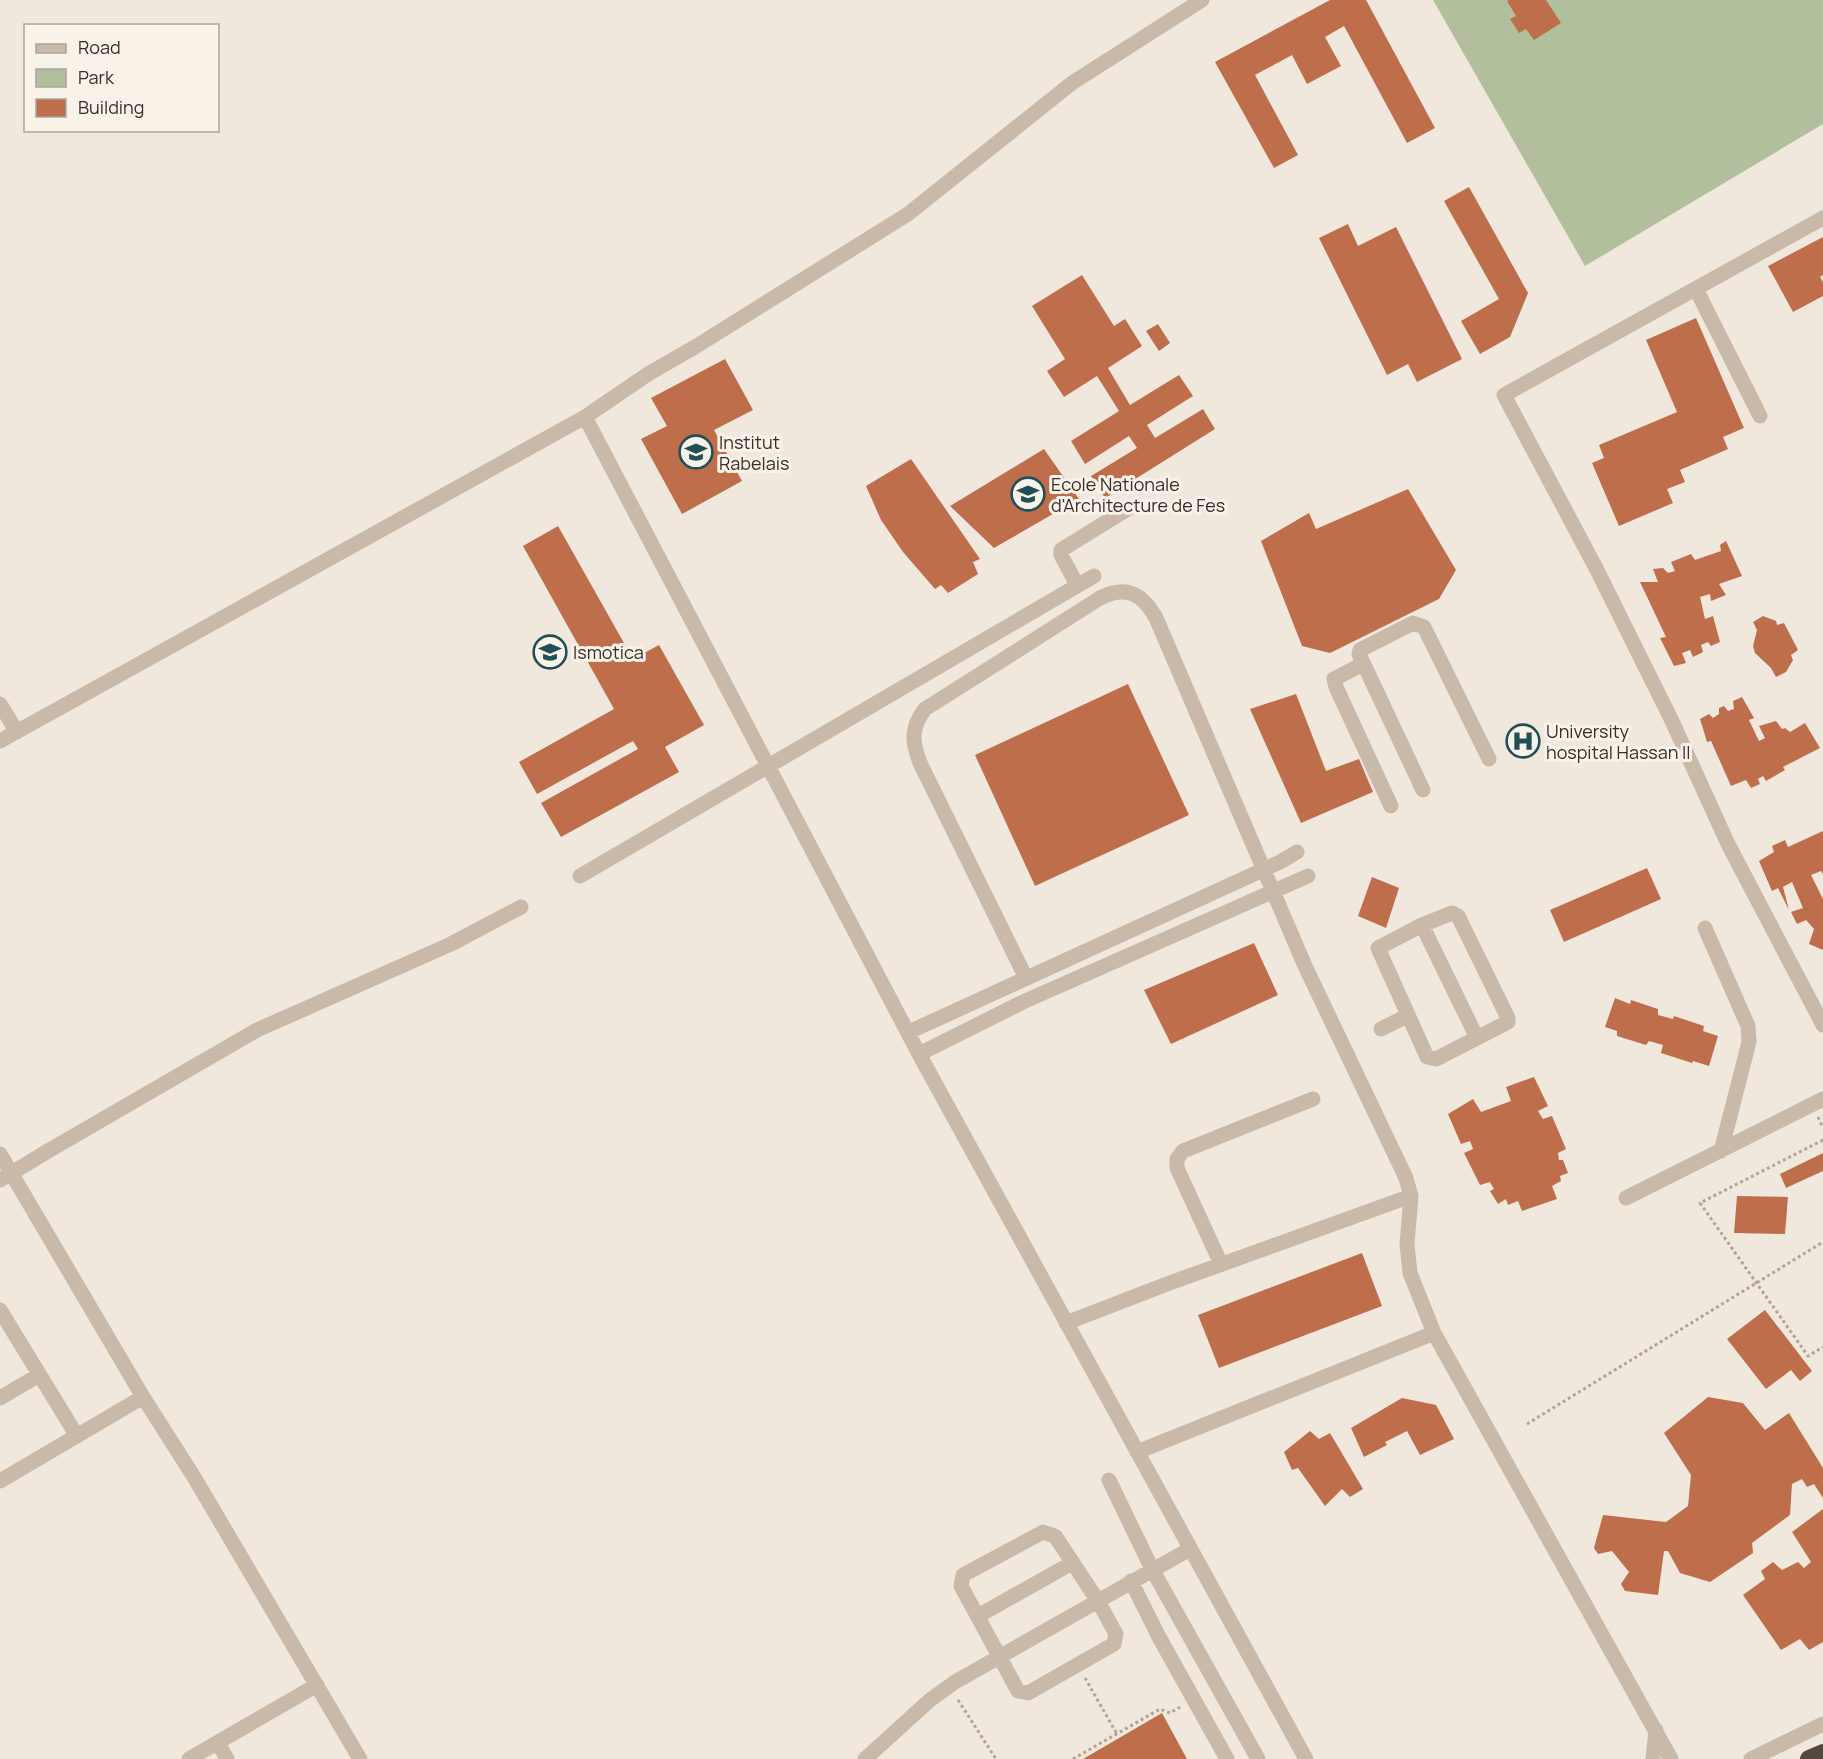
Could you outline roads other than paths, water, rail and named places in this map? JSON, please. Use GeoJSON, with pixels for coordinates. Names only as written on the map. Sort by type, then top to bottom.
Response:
{"type":"FeatureCollection","features":[{"type":"Feature","properties":{"kind":"highway"},"geometry":{"type":"LineString","coordinates":[[1809,1759],[1823,1752]]}},
{"type":"Feature","properties":{"kind":"street"},"geometry":{"type":"LineString","coordinates":[[0,741],[585,417],[648,374],[696,347],[908,214],[1072,84],[1202,0]]}},
{"type":"Feature","properties":{"kind":"street"},"geometry":{"type":"LineString","coordinates":[[1823,218],[1504,395],[1597,570],[1672,721],[1728,844],[1823,1025]]}},
{"type":"Feature","properties":{"kind":"street"},"geometry":{"type":"LineString","coordinates":[[1696,289],[1760,416]]}},
{"type":"Feature","properties":{"kind":"street"},"geometry":{"type":"LineString","coordinates":[[585,417],[919,1054],[1306,1759]]}},
{"type":"Feature","properties":{"kind":"street"},"geometry":{"type":"LineString","coordinates":[[1077,585],[1061,555],[1061,550],[1129,508]]}},
{"type":"Feature","properties":{"kind":"street"},"geometry":{"type":"LineString","coordinates":[[580,876],[1094,576]]}},
{"type":"Feature","properties":{"kind":"street"},"geometry":{"type":"LineString","coordinates":[[1026,978],[921,765],[915,750],[913,733],[925,709],[1100,598],[1113,592],[1128,591],[1135,594],[1152,611],[1305,966],[1399,1161],[1411,1196],[1407,1244],[1410,1272],[1434,1333],[1671,1759]]}},
{"type":"Feature","properties":{"kind":"street"},"geometry":{"type":"LineString","coordinates":[[1423,790],[1359,654],[1360,650],[1413,623],[1424,627],[1489,759]]}},
{"type":"Feature","properties":{"kind":"street"},"geometry":{"type":"LineString","coordinates":[[1363,664],[1334,679],[1391,806]]}},
{"type":"Feature","properties":{"kind":"street"},"geometry":{"type":"LineString","coordinates":[[0,704],[17,732]]}},
{"type":"Feature","properties":{"kind":"street"},"geometry":{"type":"LineString","coordinates":[[909,1032],[1280,862],[1297,852]]}},
{"type":"Feature","properties":{"kind":"street"},"geometry":{"type":"LineString","coordinates":[[919,1054],[1010,1009],[1308,876]]}},
{"type":"Feature","properties":{"kind":"street"},"geometry":{"type":"LineString","coordinates":[[6,1177],[48,1150],[257,1030],[451,944],[521,907]]}},
{"type":"Feature","properties":{"kind":"street"},"geometry":{"type":"LineString","coordinates":[[1452,912],[1458,916],[1508,1018],[1508,1022],[1504,1025],[1436,1059],[1427,1057],[1378,948],[1422,925],[1452,912]]}},
{"type":"Feature","properties":{"kind":"street"},"geometry":{"type":"LineString","coordinates":[[1422,925],[1477,1038]]}},
{"type":"Feature","properties":{"kind":"street"},"geometry":{"type":"LineString","coordinates":[[1705,928],[1748,1026],[1749,1042],[1721,1151]]}},
{"type":"Feature","properties":{"kind":"street"},"geometry":{"type":"LineString","coordinates":[[1000,990],[1010,1009]]}},
{"type":"Feature","properties":{"kind":"street"},"geometry":{"type":"LineString","coordinates":[[1381,1029],[1407,1016]]}},
{"type":"Feature","properties":{"kind":"street"},"geometry":{"type":"LineString","coordinates":[[1221,1264],[1177,1168],[1177,1160],[1183,1151],[1313,1099]]}},
{"type":"Feature","properties":{"kind":"street"},"geometry":{"type":"LineString","coordinates":[[1626,1198],[1823,1099]]}},
{"type":"Feature","properties":{"kind":"street"},"geometry":{"type":"LineString","coordinates":[[0,1154],[6,1177],[194,1477],[360,1759]]}},
{"type":"Feature","properties":{"kind":"street"},"geometry":{"type":"LineString","coordinates":[[1066,1323],[1221,1264],[1411,1196]]}},
{"type":"Feature","properties":{"kind":"street"},"geometry":{"type":"LineString","coordinates":[[0,1310],[77,1436]]}},
{"type":"Feature","properties":{"kind":"street"},"geometry":{"type":"LineString","coordinates":[[1137,1452],[1434,1333]]}},
{"type":"Feature","properties":{"kind":"street"},"geometry":{"type":"LineString","coordinates":[[0,1398],[39,1375]]}},
{"type":"Feature","properties":{"kind":"street"},"geometry":{"type":"LineString","coordinates":[[0,1481],[143,1397]]}},
{"type":"Feature","properties":{"kind":"street"},"geometry":{"type":"LineString","coordinates":[[1109,1480],[1152,1569],[1258,1759]]}},
{"type":"Feature","properties":{"kind":"street"},"geometry":{"type":"LineString","coordinates":[[1043,1532],[1055,1536],[1098,1601],[1116,1634],[1114,1644],[1028,1693],[1018,1691],[961,1586],[963,1575],[1043,1532]]}},
{"type":"Feature","properties":{"kind":"street"},"geometry":{"type":"LineString","coordinates":[[865,1759],[930,1700],[949,1686],[1190,1549]]}},
{"type":"Feature","properties":{"kind":"street"},"geometry":{"type":"LineString","coordinates":[[978,1616],[1072,1563]]}},
{"type":"Feature","properties":{"kind":"street"},"geometry":{"type":"LineString","coordinates":[[1131,1581],[1159,1637],[1227,1759]]}},
{"type":"Feature","properties":{"kind":"street"},"geometry":{"type":"LineString","coordinates":[[189,1759],[317,1685]]}},
{"type":"Feature","properties":{"kind":"street"},"geometry":{"type":"LineString","coordinates":[[1751,1759],[1823,1724]]}},
{"type":"Feature","properties":{"kind":"street"},"geometry":{"type":"LineString","coordinates":[[1653,1759],[1656,1730]]}},
{"type":"Feature","properties":{"kind":"street"},"geometry":{"type":"LineString","coordinates":[[218,1743],[227,1759]]}},
{"type":"Feature","properties":{"kind":"place","name":"Institut Rabelais"},"geometry":{"type":"Point","coordinates":[696,452]}},
{"type":"Feature","properties":{"kind":"place","name":"Ecole Nationale d'Architecture de Fes"},"geometry":{"type":"Point","coordinates":[1028,494]}},
{"type":"Feature","properties":{"kind":"place","name":"Ismotica"},"geometry":{"type":"Point","coordinates":[550,652]}},
{"type":"Feature","properties":{"kind":"place","name":"University hospital Hassan II"},"geometry":{"type":"Point","coordinates":[1523,741]}}]}
